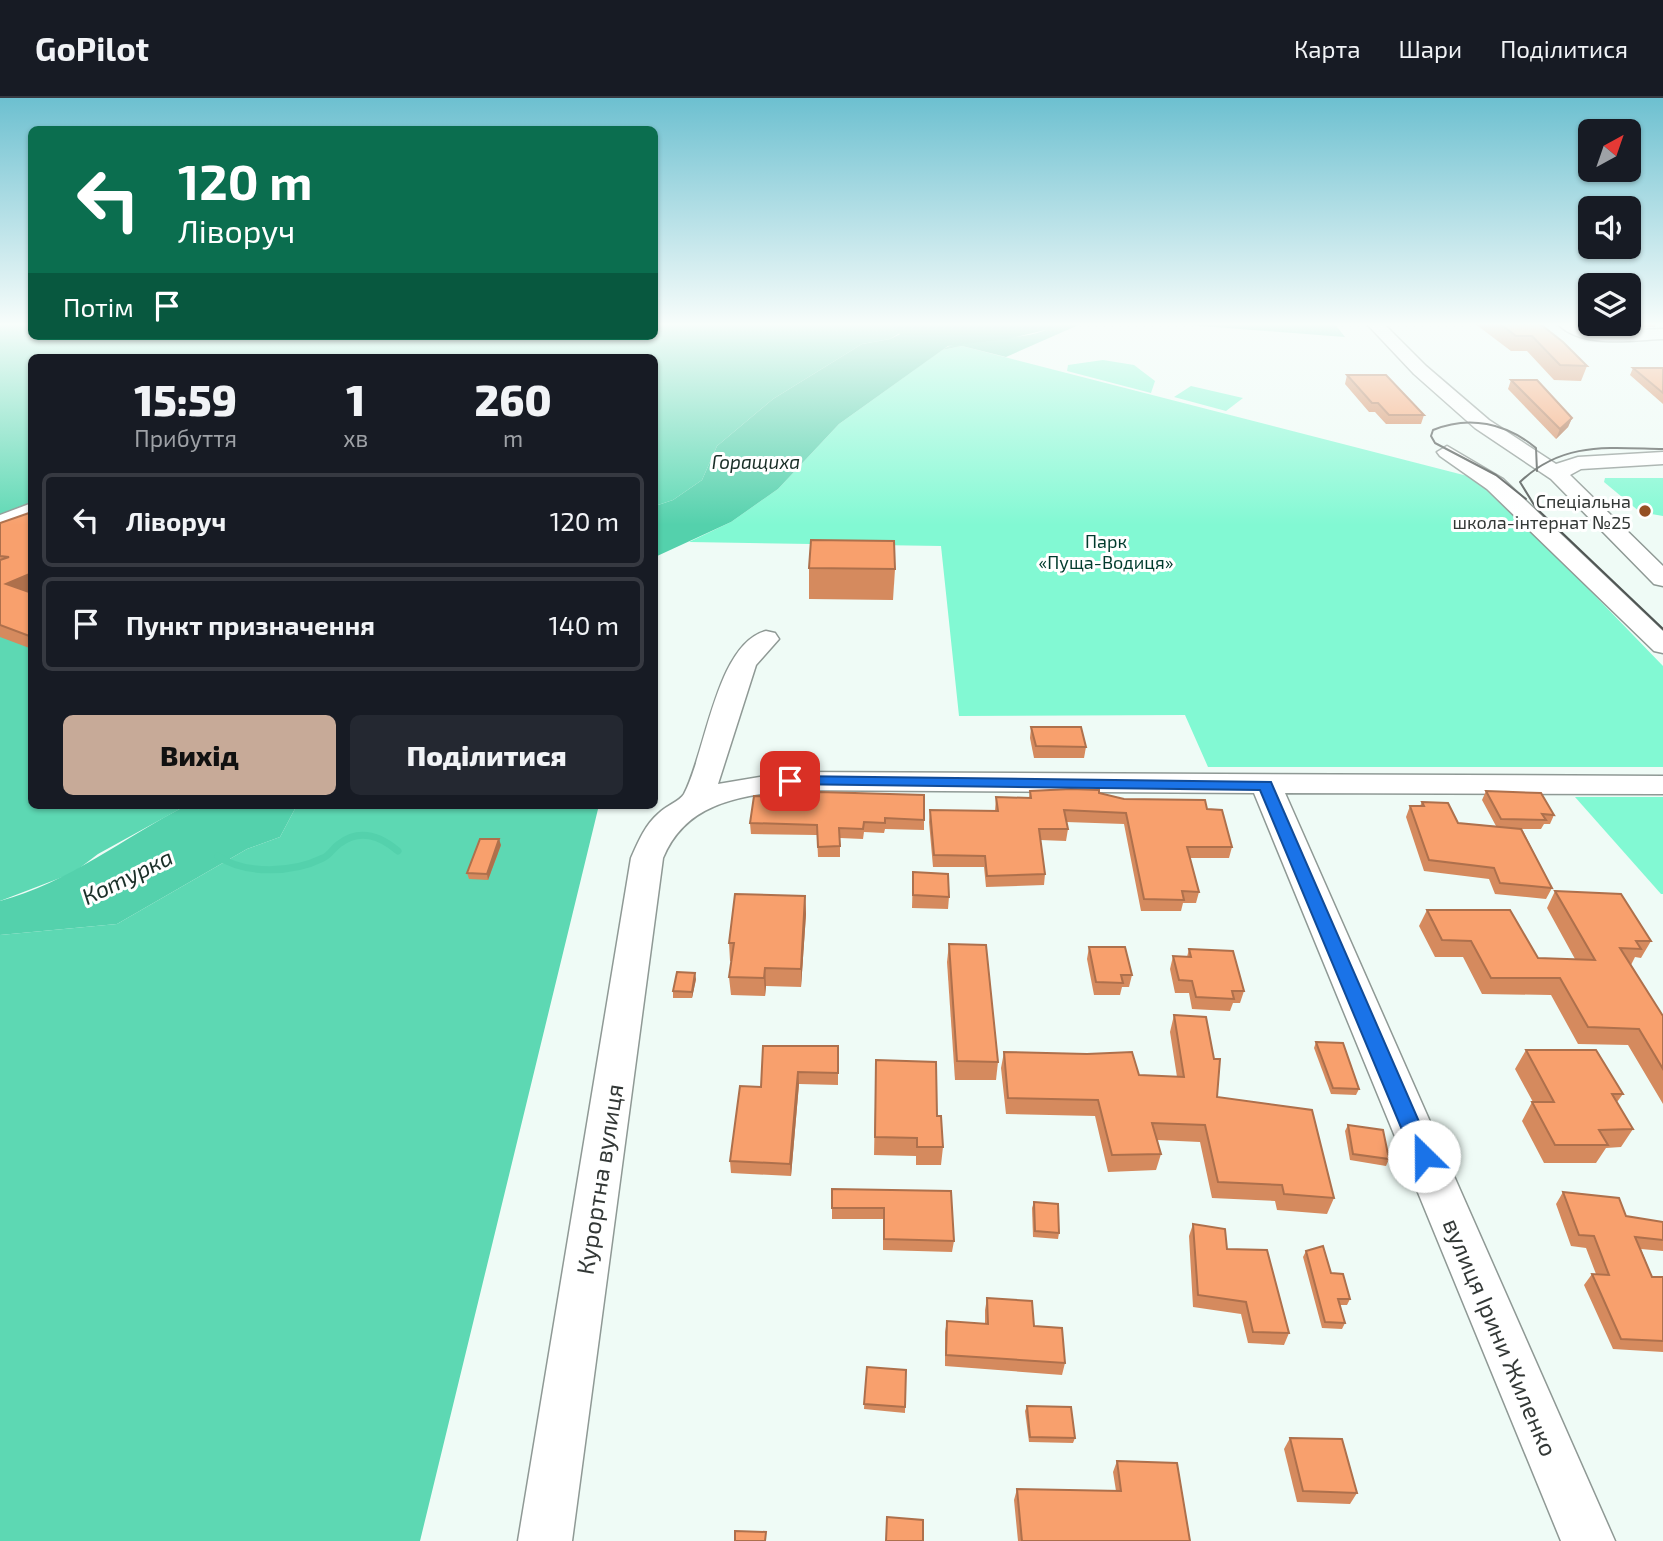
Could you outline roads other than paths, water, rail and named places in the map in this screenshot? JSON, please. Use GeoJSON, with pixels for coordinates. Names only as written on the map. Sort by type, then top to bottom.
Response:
{"type":"FeatureCollection","features":[{"type":"Feature","properties":{"kind":"street"},"geometry":{"type":"LineString","coordinates":[[1443,390],[1482,424],[1558,475],[1663,579]]}},
{"type":"Feature","properties":{"kind":"street"},"geometry":{"type":"LineString","coordinates":[[1447,452],[1495,484],[1663,645]]}},
{"type":"Feature","properties":{"kind":"street"},"geometry":{"type":"LineString","coordinates":[[1558,475],[1564,468],[1578,463],[1663,458]]}},
{"type":"Feature","properties":{"kind":"street"},"geometry":{"type":"LineString","coordinates":[[0,523],[28,512]]}},
{"type":"Feature","properties":{"kind":"street","name":"Курортна вулиця"},"geometry":{"type":"LineString","coordinates":[[545,1541],[648,858],[653,838],[682,812],[743,663],[766,639]]}},
{"type":"Feature","properties":{"kind":"street"},"geometry":{"type":"LineString","coordinates":[[682,812],[742,786],[790,781],[1663,785]]}},
{"type":"Feature","properties":{"kind":"street","name":"вулиця Ірини Жиленко"},"geometry":{"type":"LineString","coordinates":[[1266,785],[1588,1541]]}},
{"type":"Feature","properties":{"kind":"water","name":"Горащиха"},"geometry":{"type":"Polygon","coordinates":[[[787,390],[886,390],[839,424],[778,489],[731,522],[658,556],[658,505],[673,500],[702,480],[717,446],[787,390]]]}},
{"type":"Feature","properties":{"kind":"water","name":"Котурка"},"geometry":{"type":"Polygon","coordinates":[[[180,809],[295,809],[280,837],[247,849],[117,924],[0,935],[0,901],[25,893],[73,871],[180,809]]]}},
{"type":"Feature","properties":{"kind":"waterway"},"geometry":{"type":"LineString","coordinates":[[218,856],[255,869],[298,867],[323,858],[347,839],[362,835],[384,841],[398,851]]}},
{"type":"Feature","properties":{"kind":"tram line"},"geometry":{"type":"LineString","coordinates":[[1526,499],[1496,475],[1435,443],[1431,436],[1433,430],[1460,423],[1500,427],[1536,448],[1537,468]]}},
{"type":"Feature","properties":{"kind":"tram line"},"geometry":{"type":"LineString","coordinates":[[1537,468],[1553,459],[1587,450],[1663,449]]}},
{"type":"Feature","properties":{"kind":"tram line"},"geometry":{"type":"LineString","coordinates":[[1537,468],[1520,482],[1536,508],[1663,629]]}},
{"type":"Feature","properties":{"kind":"place","name":"Спеціальна школа-інтернат №25"},"geometry":{"type":"Point","coordinates":[1645,511]}},
{"type":"Feature","properties":{"kind":"park label","name":"Парк «Пуща-Водиця»"},"geometry":{"type":"Point","coordinates":[1106,551]}}]}
